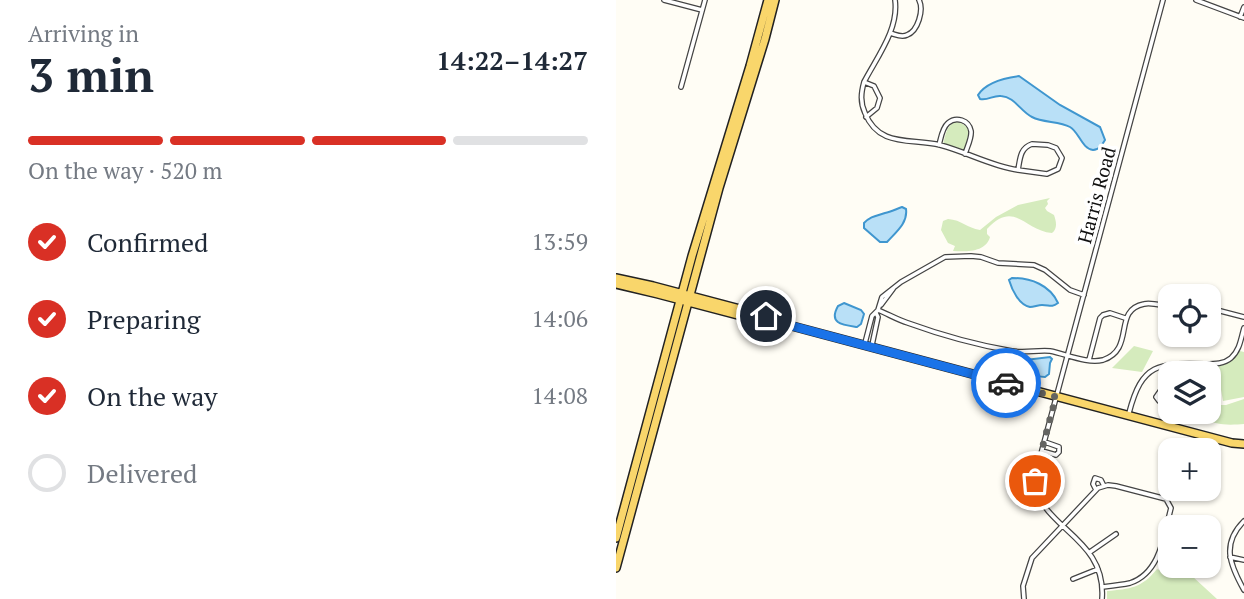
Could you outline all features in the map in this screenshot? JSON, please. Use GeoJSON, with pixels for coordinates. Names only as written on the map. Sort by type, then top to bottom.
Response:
{"type":"FeatureCollection","features":[{"type":"Feature","properties":{"kind":"main road"},"geometry":{"type":"LineString","coordinates":[[616,568],[686,298],[768,0]]}},
{"type":"Feature","properties":{"kind":"main road"},"geometry":{"type":"LineString","coordinates":[[616,538],[775,0]]}},
{"type":"Feature","properties":{"kind":"main road"},"geometry":{"type":"LineString","coordinates":[[616,278],[686,298]]}},
{"type":"Feature","properties":{"kind":"main road"},"geometry":{"type":"LineString","coordinates":[[616,284],[774,318],[777,322],[1056,397],[1244,444]]}},
{"type":"Feature","properties":{"kind":"street"},"geometry":{"type":"LineString","coordinates":[[664,0],[702,10]]}},
{"type":"Feature","properties":{"kind":"street"},"geometry":{"type":"LineString","coordinates":[[681,87],[705,0]]}},
{"type":"Feature","properties":{"kind":"street"},"geometry":{"type":"LineString","coordinates":[[895,0],[896,13],[890,33],[864,82],[861,98],[866,117],[875,129],[887,137],[939,145],[1004,168],[1018,170],[1047,174],[1053,173],[1060,166],[1062,158],[1056,148],[1032,144],[1022,152],[1018,170]]}},
{"type":"Feature","properties":{"kind":"street"},"geometry":{"type":"LineString","coordinates":[[890,33],[906,36],[913,31],[923,9],[919,0]]}},
{"type":"Feature","properties":{"kind":"street","name":"Harris Road"},"geometry":{"type":"LineString","coordinates":[[1090,552],[1046,509],[1038,496],[1035,475],[1163,0]]}},
{"type":"Feature","properties":{"kind":"street"},"geometry":{"type":"LineString","coordinates":[[1196,0],[1242,18],[1244,7]]}},
{"type":"Feature","properties":{"kind":"street"},"geometry":{"type":"LineString","coordinates":[[864,82],[874,86],[880,98],[877,108],[866,117]]}},
{"type":"Feature","properties":{"kind":"street"},"geometry":{"type":"LineString","coordinates":[[939,145],[948,122],[962,120],[968,124],[971,133],[965,154]]}},
{"type":"Feature","properties":{"kind":"street"},"geometry":{"type":"LineString","coordinates":[[868,346],[878,310],[895,287],[937,260],[949,257],[971,256],[998,263],[1034,265],[1045,270],[1064,286],[1084,295]]}},
{"type":"Feature","properties":{"kind":"street"},"geometry":{"type":"LineString","coordinates":[[878,310],[916,326],[1002,349],[1050,351],[1100,360],[1118,349],[1124,338],[1126,318],[1134,308],[1146,303],[1158,305]]}},
{"type":"Feature","properties":{"kind":"street"},"geometry":{"type":"LineString","coordinates":[[1221,311],[1244,317]]}},
{"type":"Feature","properties":{"kind":"street"},"geometry":{"type":"LineString","coordinates":[[1089,360],[1102,315],[1110,313],[1126,318]]}},
{"type":"Feature","properties":{"kind":"street"},"geometry":{"type":"LineString","coordinates":[[1221,363],[1231,358],[1237,350],[1244,328]]}},
{"type":"Feature","properties":{"kind":"street"},"geometry":{"type":"LineString","coordinates":[[1128,415],[1138,385],[1158,368]]}},
{"type":"Feature","properties":{"kind":"street"},"geometry":{"type":"LineString","coordinates":[[1042,451],[1056,455],[1059,453],[1059,447],[1044,442]]}},
{"type":"Feature","properties":{"kind":"street"},"geometry":{"type":"LineString","coordinates":[[1096,490],[1093,484],[1095,478],[1101,480],[1104,486]]}},
{"type":"Feature","properties":{"kind":"street"},"geometry":{"type":"LineString","coordinates":[[1024,599],[1023,586],[1032,558],[1096,490],[1104,486],[1116,486],[1164,498],[1171,508],[1158,557],[1149,570],[1130,583],[1102,587]]}},
{"type":"Feature","properties":{"kind":"street"},"geometry":{"type":"LineString","coordinates":[[616,501],[625,503]]}},
{"type":"Feature","properties":{"kind":"street"},"geometry":{"type":"LineString","coordinates":[[1244,521],[1231,539],[1230,557],[1234,573],[1244,590]]}},
{"type":"Feature","properties":{"kind":"street"},"geometry":{"type":"LineString","coordinates":[[1102,599],[1098,569],[1090,552],[1116,534]]}},
{"type":"Feature","properties":{"kind":"street"},"geometry":{"type":"LineString","coordinates":[[1230,557],[1244,560]]}},
{"type":"Feature","properties":{"kind":"street"},"geometry":{"type":"LineString","coordinates":[[1073,579],[1098,569]]}},
{"type":"Feature","properties":{"kind":"green space"},"geometry":{"type":"Polygon","coordinates":[[[957,121],[968,127],[964,151],[943,144],[949,127],[957,121]]]}},
{"type":"Feature","properties":{"kind":"green space"},"geometry":{"type":"Polygon","coordinates":[[[1050,198],[1045,208],[1055,217],[1056,227],[1052,233],[1042,231],[1020,219],[1005,217],[987,229],[990,237],[984,246],[970,251],[953,251],[955,246],[948,243],[941,230],[943,221],[948,219],[980,230],[1018,205],[1050,198]]]}},
{"type":"Feature","properties":{"kind":"green space"},"geometry":{"type":"Polygon","coordinates":[[[1134,346],[1153,351],[1142,372],[1112,368],[1134,346]]]}},
{"type":"Feature","properties":{"kind":"green space"},"geometry":{"type":"Polygon","coordinates":[[[1240,351],[1244,352],[1244,397],[1223,401],[1221,366],[1240,351]]]}},
{"type":"Feature","properties":{"kind":"green space"},"geometry":{"type":"Polygon","coordinates":[[[1244,399],[1244,424],[1221,424],[1221,405],[1244,399]]]}},
{"type":"Feature","properties":{"kind":"green space"},"geometry":{"type":"Polygon","coordinates":[[[1157,569],[1158,578],[1194,578],[1217,599],[1107,599],[1107,591],[1135,586],[1157,569]]]}},
{"type":"Feature","properties":{"kind":"water"},"geometry":{"type":"Polygon","coordinates":[[[1019,76],[1060,105],[1100,127],[1105,140],[1099,148],[1089,149],[1070,127],[1032,117],[1006,97],[980,99],[978,95],[991,84],[1019,76]]]}},
{"type":"Feature","properties":{"kind":"water"},"geometry":{"type":"Polygon","coordinates":[[[902,207],[906,209],[905,219],[887,242],[880,242],[864,228],[864,223],[871,218],[902,207]]]}},
{"type":"Feature","properties":{"kind":"water"},"geometry":{"type":"Polygon","coordinates":[[[1026,279],[1045,287],[1058,303],[1052,306],[1026,306],[1014,292],[1009,280],[1026,279]]]}},
{"type":"Feature","properties":{"kind":"water"},"geometry":{"type":"Polygon","coordinates":[[[844,303],[864,314],[857,327],[836,320],[835,312],[838,306],[844,303]]]}},
{"type":"Feature","properties":{"kind":"water"},"geometry":{"type":"Polygon","coordinates":[[[1050,357],[1052,359],[1049,374],[1045,377],[1005,367],[1002,361],[1007,358],[1017,361],[1050,357]]]}},
{"type":"Feature","properties":{"kind":"way so far"},"geometry":{"type":"LineString","coordinates":[[1006,383],[1056,397],[1035,481]]}},
{"type":"Feature","properties":{"kind":"route"},"geometry":{"type":"LineString","coordinates":[[766,316],[777,322],[1006,383]]}}]}
